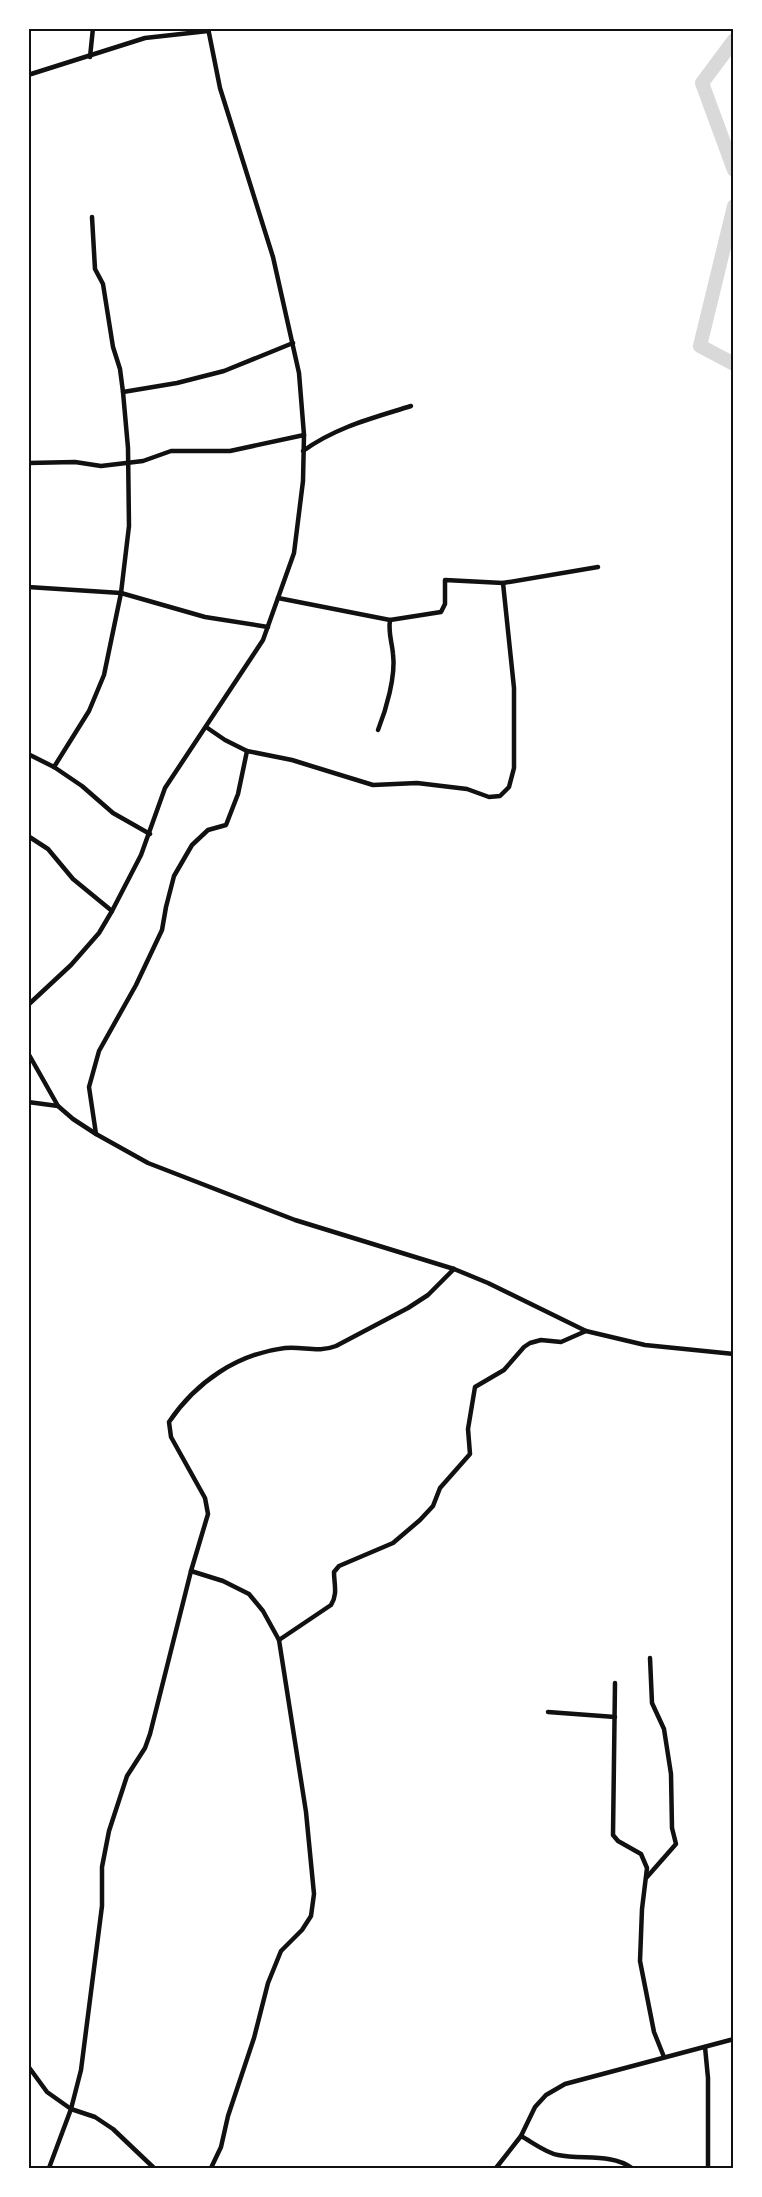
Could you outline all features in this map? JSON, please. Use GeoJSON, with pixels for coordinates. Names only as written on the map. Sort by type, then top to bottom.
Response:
{"type":"FeatureCollection","features":[{"type":"Feature","properties":{"kind":"street"},"geometry":{"type":"LineString","coordinates":[[90,57],[93,28]]}},
{"type":"Feature","properties":{"kind":"street"},"geometry":{"type":"LineString","coordinates":[[28,75],[145,38],[208,30],[214,65],[273,257],[299,374],[304,435],[301,502],[294,553],[268,627],[247,666],[165,788],[141,855],[99,933],[71,965],[28,1005]]}},
{"type":"Feature","properties":{"kind":"street"},"geometry":{"type":"LineString","coordinates":[[54,766],[88,711],[104,675],[121,593],[129,526],[128,462],[123,392],[103,284],[95,269],[92,217]]}},
{"type":"Feature","properties":{"kind":"street"},"geometry":{"type":"LineString","coordinates":[[123,392],[177,383],[224,371],[293,343]]}},
{"type":"Feature","properties":{"kind":"street"},"geometry":{"type":"LineString","coordinates":[[303,451],[320,438],[344,427],[411,405]]}},
{"type":"Feature","properties":{"kind":"street"},"geometry":{"type":"LineString","coordinates":[[28,463],[75,462],[101,466],[143,461],[171,451],[230,451],[304,435]]}},
{"type":"Feature","properties":{"kind":"street"},"geometry":{"type":"LineString","coordinates":[[278,598],[390,620],[441,612],[445,604],[445,580],[503,584],[598,567]]}},
{"type":"Feature","properties":{"kind":"street"},"geometry":{"type":"LineString","coordinates":[[206,728],[247,751],[303,763],[373,785],[417,783],[467,789],[489,797],[500,796],[509,787],[514,768],[514,688],[503,584]]}},
{"type":"Feature","properties":{"kind":"street"},"geometry":{"type":"LineString","coordinates":[[28,587],[121,593],[205,617],[268,627]]}},
{"type":"Feature","properties":{"kind":"street"},"geometry":{"type":"LineString","coordinates":[[378,730],[386,710],[393,657],[390,643],[390,620]]}},
{"type":"Feature","properties":{"kind":"street"},"geometry":{"type":"LineString","coordinates":[[96,1134],[89,1087],[99,1051],[136,985],[162,930],[174,876],[192,845],[208,830],[226,825],[237,794],[247,751]]}},
{"type":"Feature","properties":{"kind":"street"},"geometry":{"type":"LineString","coordinates":[[28,754],[54,766],[82,786],[113,813],[150,834]]}},
{"type":"Feature","properties":{"kind":"street"},"geometry":{"type":"LineString","coordinates":[[28,836],[48,849],[73,879],[112,911]]}},
{"type":"Feature","properties":{"kind":"street"},"geometry":{"type":"LineString","coordinates":[[28,1053],[58,1106],[96,1134],[148,1163],[296,1220],[454,1269],[586,1331],[645,1345],[734,1354]]}},
{"type":"Feature","properties":{"kind":"street"},"geometry":{"type":"LineString","coordinates":[[28,1102],[58,1106]]}},
{"type":"Feature","properties":{"kind":"street"},"geometry":{"type":"LineString","coordinates":[[49,2169],[71,2109],[81,2070],[102,1906],[102,1867],[109,1831],[127,1776],[145,1748],[150,1734],[191,1571],[208,1514],[207,1503],[169,1431],[169,1422],[205,1383],[229,1365],[251,1356],[286,1348],[326,1350],[336,1346],[428,1295],[454,1269]]}},
{"type":"Feature","properties":{"kind":"street"},"geometry":{"type":"LineString","coordinates":[[279,1640],[332,1605],[336,1590],[334,1572],[339,1566],[393,1543],[429,1510],[440,1488],[470,1454],[468,1429],[475,1387],[504,1370],[530,1343],[541,1340],[561,1342],[586,1331]]}},
{"type":"Feature","properties":{"kind":"street"},"geometry":{"type":"LineString","coordinates":[[191,1571],[223,1581],[249,1594],[263,1611],[279,1640],[306,1812],[314,1894],[311,1916],[302,1930],[280,1951],[268,1983],[254,2038],[228,2116],[221,2147],[211,2169]]}},
{"type":"Feature","properties":{"kind":"street"},"geometry":{"type":"LineString","coordinates":[[646,1878],[676,1844],[672,1828],[671,1774],[664,1729],[652,1703],[650,1658]]}},
{"type":"Feature","properties":{"kind":"street"},"geometry":{"type":"LineString","coordinates":[[615,1683],[613,1835],[618,1841],[636,1850],[644,1858],[647,1868],[642,1909],[640,1961],[654,2032],[664,2057]]}},
{"type":"Feature","properties":{"kind":"street"},"geometry":{"type":"LineString","coordinates":[[548,1712],[615,1717]]}},
{"type":"Feature","properties":{"kind":"street"},"geometry":{"type":"LineString","coordinates":[[496,2169],[521,2136],[536,2107],[546,2095],[565,2084],[734,2039]]}},
{"type":"Feature","properties":{"kind":"street"},"geometry":{"type":"LineString","coordinates":[[705,2047],[708,2078],[708,2169]]}},
{"type":"Feature","properties":{"kind":"street"},"geometry":{"type":"LineString","coordinates":[[28,2066],[47,2092],[71,2109],[95,2117],[113,2129],[154,2169]]}},
{"type":"Feature","properties":{"kind":"street"},"geometry":{"type":"LineString","coordinates":[[521,2136],[556,2155],[609,2160],[626,2164],[632,2169]]}},
{"type":"Feature","properties":{"kind":"waterway"},"geometry":{"type":"LineString","coordinates":[[734,40],[702,83],[734,170]]}},
{"type":"Feature","properties":{"kind":"waterway"},"geometry":{"type":"LineString","coordinates":[[734,206],[700,346],[734,364]]}}]}
